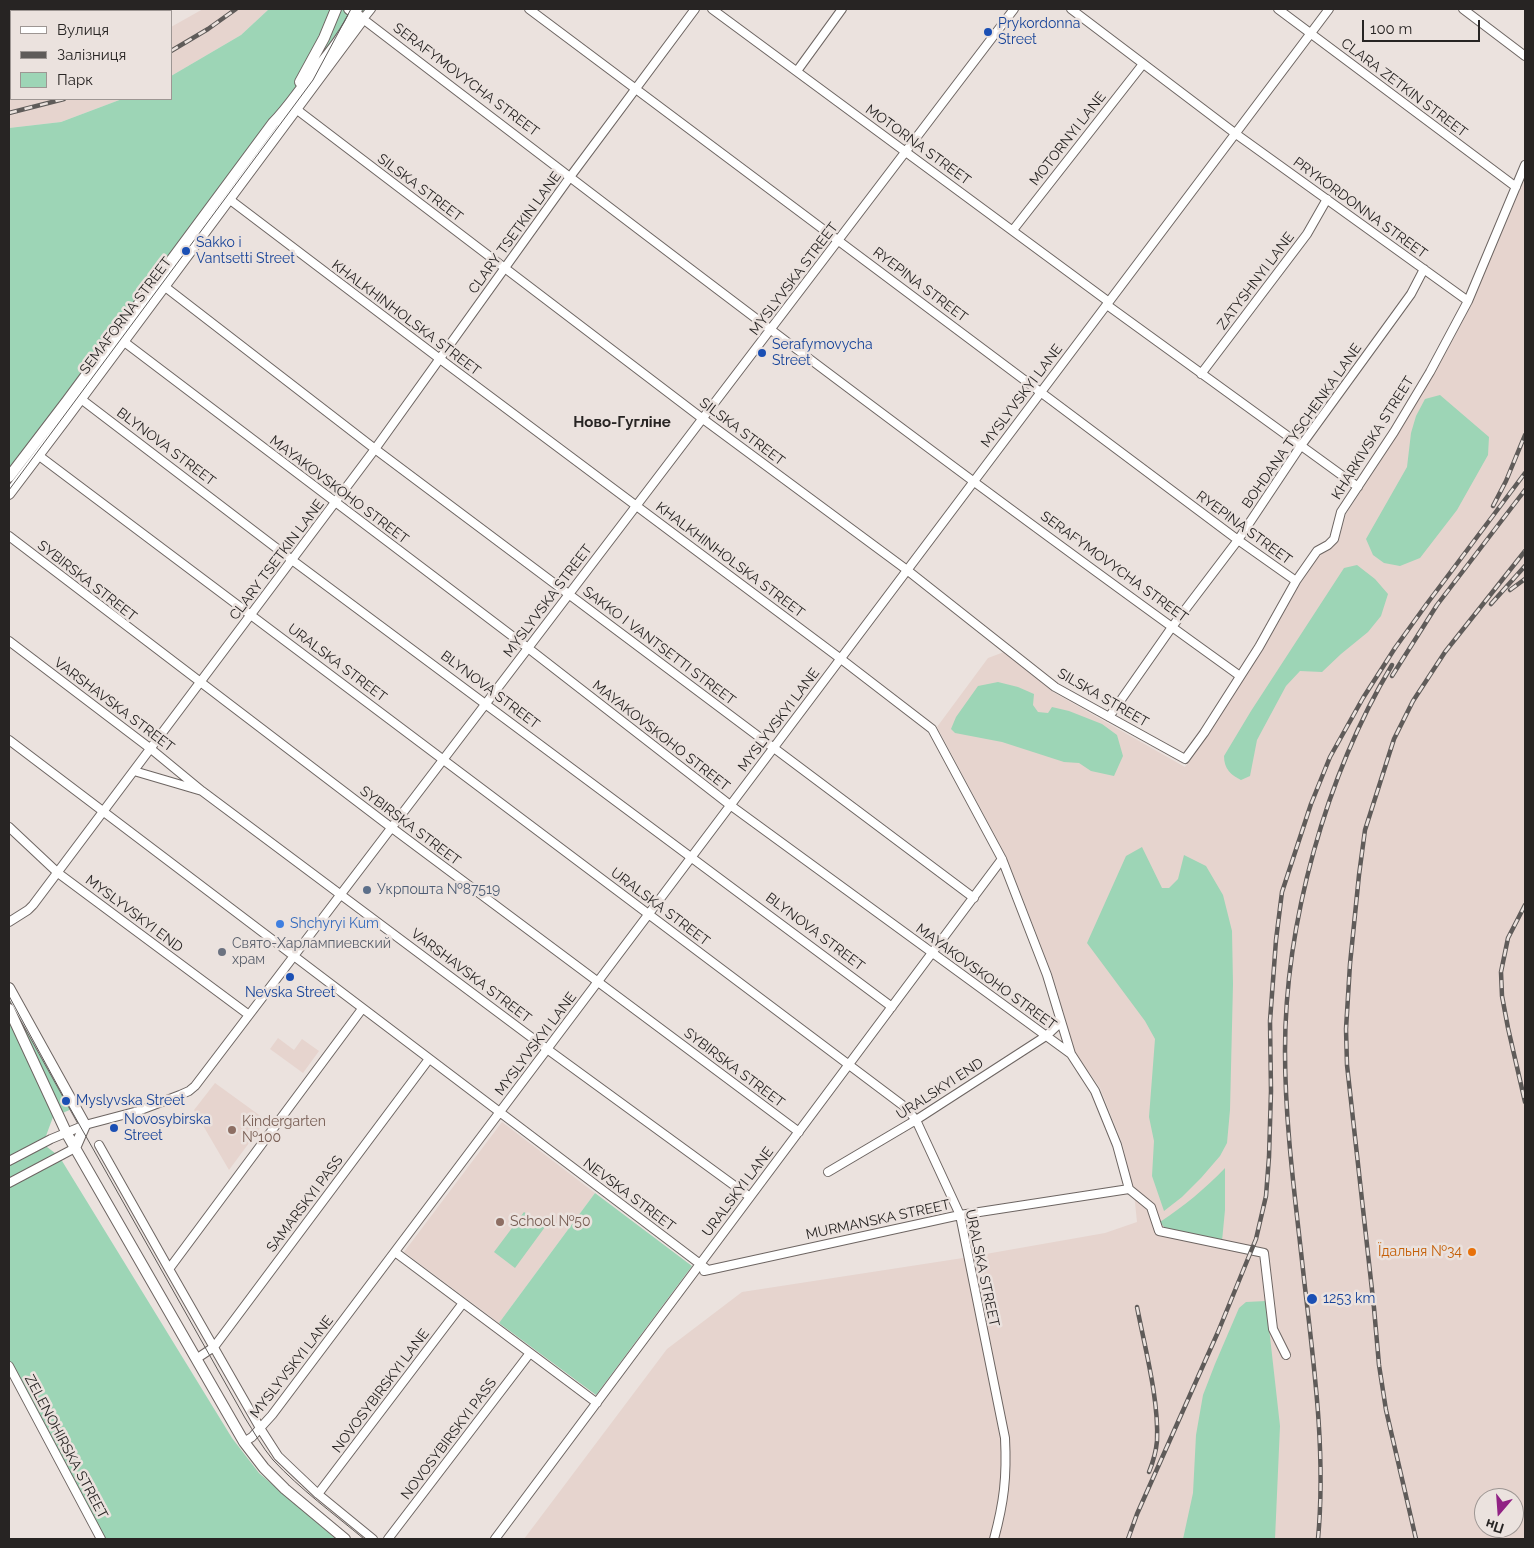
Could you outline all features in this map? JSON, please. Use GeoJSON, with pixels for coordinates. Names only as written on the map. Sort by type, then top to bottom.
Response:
{"type":"FeatureCollection","features":[{"type":"Feature","properties":{"kind":"main road","name":"SEMAFORNA STREET"},"geometry":{"type":"LineString","coordinates":[[9,494],[273,123],[304,75],[324,38],[336,9]]}},
{"type":"Feature","properties":{"kind":"main road","name":"SEMAFORNA STREET"},"geometry":{"type":"LineString","coordinates":[[273,123],[323,60],[356,12]]}},
{"type":"Feature","properties":{"kind":"main road","name":"SEMAFORNA STREET"},"geometry":{"type":"LineString","coordinates":[[9,477],[123,341],[229,199],[296,109],[356,12]]}},
{"type":"Feature","properties":{"kind":"main road"},"geometry":{"type":"LineString","coordinates":[[9,988],[86,1125],[75,1148]]}},
{"type":"Feature","properties":{"kind":"main road"},"geometry":{"type":"LineString","coordinates":[[9,1009],[67,1134],[244,1442],[274,1479],[345,1539]]}},
{"type":"Feature","properties":{"kind":"main road"},"geometry":{"type":"LineString","coordinates":[[39,1073],[53,1067]]}},
{"type":"Feature","properties":{"kind":"street","name":"SEMAFORNA STREET"},"geometry":{"type":"LineString","coordinates":[[356,12],[371,9]]}},
{"type":"Feature","properties":{"kind":"street","name":"RYEPINA STREET"},"geometry":{"type":"LineString","coordinates":[[529,9],[1238,540],[1296,581]]}},
{"type":"Feature","properties":{"kind":"street","name":"CLARY TSETKIN LANE"},"geometry":{"type":"LineString","coordinates":[[9,922],[33,905],[252,615],[375,449],[570,177],[695,9]]}},
{"type":"Feature","properties":{"kind":"street","name":"MOTORNA STREET"},"geometry":{"type":"LineString","coordinates":[[712,9],[1013,230],[1201,374],[1358,487]]}},
{"type":"Feature","properties":{"kind":"street"},"geometry":{"type":"LineString","coordinates":[[797,71],[842,9]]}},
{"type":"Feature","properties":{"kind":"street","name":"MYSLYVSKA STREET"},"geometry":{"type":"LineString","coordinates":[[9,1161],[52,1139],[86,1125],[138,1111],[189,1091],[200,1079],[1014,9]]}},
{"type":"Feature","properties":{"kind":"street","name":"PRYKORDONNA STREET"},"geometry":{"type":"LineString","coordinates":[[1071,9],[1236,134],[1468,300]]}},
{"type":"Feature","properties":{"kind":"street","name":"CLARA ZETKIN STREET"},"geometry":{"type":"LineString","coordinates":[[1278,9],[1516,187]]}},
{"type":"Feature","properties":{"kind":"street","name":"MYSLYVSKYI LANE"},"geometry":{"type":"LineString","coordinates":[[244,1442],[252,1437],[272,1415],[1330,9]]}},
{"type":"Feature","properties":{"kind":"street"},"geometry":{"type":"LineString","coordinates":[[1463,9],[1525,56]]}},
{"type":"Feature","properties":{"kind":"street","name":"SERAFYMOVYCHA STREET"},"geometry":{"type":"LineString","coordinates":[[356,12],[771,329],[1240,676]]}},
{"type":"Feature","properties":{"kind":"street","name":"MOTORNYI LANE"},"geometry":{"type":"LineString","coordinates":[[1013,230],[1143,64]]}},
{"type":"Feature","properties":{"kind":"street","name":"SILSKA STREET"},"geometry":{"type":"LineString","coordinates":[[296,109],[703,419],[907,570],[1055,687],[1185,759]]}},
{"type":"Feature","properties":{"kind":"street","name":"KHARKIVSKA STREET"},"geometry":{"type":"LineString","coordinates":[[1185,759],[1204,733],[1259,647],[1296,581],[1317,551],[1334,539],[1341,512],[1415,397],[1468,300],[1525,165]]}},
{"type":"Feature","properties":{"kind":"street","name":"KHALKHINHOLSKA STREET"},"geometry":{"type":"LineString","coordinates":[[229,199],[932,729],[1002,859],[1046,975],[1071,1054]]}},
{"type":"Feature","properties":{"kind":"street","name":"ZATYSHNYI LANE"},"geometry":{"type":"LineString","coordinates":[[1201,374],[1307,234],[1327,199]]}},
{"type":"Feature","properties":{"kind":"street","name":"BOHDANA TYSCHENKA LANE"},"geometry":{"type":"LineString","coordinates":[[1109,717],[1172,627],[1238,540],[1300,447],[1411,294],[1424,269]]}},
{"type":"Feature","properties":{"kind":"street","name":"SAKKO I VANTSETTI STREET"},"geometry":{"type":"LineString","coordinates":[[164,286],[375,449],[974,898]]}},
{"type":"Feature","properties":{"kind":"street","name":"MAYAKOVSKOHO STREET"},"geometry":{"type":"LineString","coordinates":[[123,341],[528,648],[730,806],[1071,1054],[1095,1091],[1117,1145],[1128,1189]]}},
{"type":"Feature","properties":{"kind":"street","name":"BLYNOVA STREET"},"geometry":{"type":"LineString","coordinates":[[77,396],[292,560],[892,1007]]}},
{"type":"Feature","properties":{"kind":"street","name":"URALSKA STREET"},"geometry":{"type":"LineString","coordinates":[[38,455],[905,1107],[916,1120],[960,1215],[1005,1438],[1007,1464],[1005,1490],[994,1539]]}},
{"type":"Feature","properties":{"kind":"street","name":"SYBIRSKA STREET"},"geometry":{"type":"LineString","coordinates":[[9,536],[200,684],[799,1132]]}},
{"type":"Feature","properties":{"kind":"street","name":"VARSHAVSKA STREET"},"geometry":{"type":"LineString","coordinates":[[9,641],[151,749],[202,791],[750,1197]]}},
{"type":"Feature","properties":{"kind":"street","name":"NEVSKA STREET"},"geometry":{"type":"LineString","coordinates":[[9,740],[708,1270]]}},
{"type":"Feature","properties":{"kind":"street","name":"VARSHAVSKA STREET"},"geometry":{"type":"LineString","coordinates":[[134,770],[202,791]]}},
{"type":"Feature","properties":{"kind":"street","name":"MYSLYVSKYI END"},"geometry":{"type":"LineString","coordinates":[[9,827],[58,873],[249,1015]]}},
{"type":"Feature","properties":{"kind":"street","name":"URALSKYI LANE"},"geometry":{"type":"LineString","coordinates":[[494,1539],[1002,859]]}},
{"type":"Feature","properties":{"kind":"street"},"geometry":{"type":"LineString","coordinates":[[169,1269],[362,1009]]}},
{"type":"Feature","properties":{"kind":"street","name":"URALSKYI END"},"geometry":{"type":"LineString","coordinates":[[828,1172],[916,1120],[1046,1036],[1061,1022]]}},
{"type":"Feature","properties":{"kind":"street","name":"SAMARSKYI PASS"},"geometry":{"type":"LineString","coordinates":[[196,1359],[214,1347],[429,1059]]}},
{"type":"Feature","properties":{"kind":"street"},"geometry":{"type":"LineString","coordinates":[[52,1139],[61,1122]]}},
{"type":"Feature","properties":{"kind":"street"},"geometry":{"type":"LineString","coordinates":[[98,1145],[260,1428],[278,1456],[318,1494],[373,1539]]}},
{"type":"Feature","properties":{"kind":"street"},"geometry":{"type":"LineString","coordinates":[[9,1183],[75,1148]]}},
{"type":"Feature","properties":{"kind":"street"},"geometry":{"type":"LineString","coordinates":[[1128,1189],[1151,1207],[1159,1231],[1264,1253],[1272,1329],[1286,1355]]}},
{"type":"Feature","properties":{"kind":"street","name":"MURMANSKA STREET"},"geometry":{"type":"LineString","coordinates":[[693,1274],[960,1215],[1128,1189]]}},
{"type":"Feature","properties":{"kind":"street"},"geometry":{"type":"LineString","coordinates":[[395,1252],[597,1403]]}},
{"type":"Feature","properties":{"kind":"street","name":"NOVOSYBIRSKYI LANE"},"geometry":{"type":"LineString","coordinates":[[318,1494],[463,1303]]}},
{"type":"Feature","properties":{"kind":"street","name":"NOVOSYBIRSKYI PASS"},"geometry":{"type":"LineString","coordinates":[[388,1539],[530,1353]]}},
{"type":"Feature","properties":{"kind":"street","name":"ZELENOHIRSKA STREET"},"geometry":{"type":"LineString","coordinates":[[9,1366],[101,1539]]}},
{"type":"Feature","properties":{"kind":"shaded area"},"geometry":{"type":"Polygon","coordinates":[[[203,9],[269,9],[241,35],[172,75],[172,26],[203,9]]]}},
{"type":"Feature","properties":{"kind":"shaded area"},"geometry":{"type":"Polygon","coordinates":[[[9,86],[10,100],[119,100],[61,122],[9,128],[9,86]]]}},
{"type":"Feature","properties":{"kind":"shaded area"},"geometry":{"type":"Polygon","coordinates":[[[1525,178],[1525,1539],[524,1539],[667,1349],[742,1292],[963,1258],[1105,1233],[1137,1222],[1134,1193],[1122,1143],[1100,1088],[1075,1052],[1052,974],[1006,856],[937,727],[988,658],[1004,652],[1053,692],[1185,767],[1263,649],[1300,584],[1320,554],[1338,542],[1346,514],[1398,434],[1454,338],[1472,302],[1525,178]]]}},
{"type":"Feature","properties":{"kind":"shaded area"},"geometry":{"type":"Polygon","coordinates":[[[278,1038],[294,1050],[302,1039],[319,1051],[303,1073],[270,1049],[278,1038]]]}},
{"type":"Feature","properties":{"kind":"shaded area","name":"Kindergarten №100"},"geometry":{"type":"Polygon","coordinates":[[[215,1083],[266,1120],[229,1170],[194,1110],[215,1083]]]}},
{"type":"Feature","properties":{"kind":"shaded area","name":"School №50"},"geometry":{"type":"Polygon","coordinates":[[[502,1122],[595,1193],[499,1323],[404,1252],[502,1122]]]}},
{"type":"Feature","properties":{"kind":"green space"},"geometry":{"type":"Polygon","coordinates":[[[9,9],[116,9],[10,10],[9,21],[9,9]]]}},
{"type":"Feature","properties":{"kind":"green space"},"geometry":{"type":"Polygon","coordinates":[[[269,9],[372,9],[299,111],[9,501],[9,128],[61,122],[119,100],[172,100],[172,75],[241,35],[269,9]]]}},
{"type":"Feature","properties":{"kind":"green space"},"geometry":{"type":"Polygon","coordinates":[[[1440,395],[1489,437],[1488,455],[1457,510],[1420,558],[1400,566],[1384,563],[1373,555],[1366,539],[1407,467],[1411,433],[1416,416],[1425,399],[1440,395]]]}},
{"type":"Feature","properties":{"kind":"green space"},"geometry":{"type":"Polygon","coordinates":[[[1357,565],[1375,579],[1388,594],[1381,616],[1368,632],[1322,672],[1300,671],[1286,686],[1257,740],[1250,776],[1241,780],[1237,778],[1227,768],[1224,756],[1344,568],[1357,565]]]}},
{"type":"Feature","properties":{"kind":"green space"},"geometry":{"type":"Polygon","coordinates":[[[998,682],[1018,687],[1034,694],[1033,705],[1038,712],[1048,713],[1052,707],[1069,711],[1102,724],[1117,735],[1123,756],[1114,776],[1091,771],[1079,763],[1064,762],[1002,742],[955,733],[951,729],[956,717],[978,686],[998,682]]]}},
{"type":"Feature","properties":{"kind":"green space"},"geometry":{"type":"Polygon","coordinates":[[[1142,847],[1162,888],[1169,888],[1178,879],[1184,855],[1206,866],[1223,895],[1232,931],[1233,984],[1230,1110],[1227,1143],[1220,1156],[1201,1178],[1182,1197],[1164,1211],[1152,1176],[1154,1141],[1149,1117],[1155,1039],[1145,1021],[1087,943],[1126,856],[1142,847]]]}},
{"type":"Feature","properties":{"kind":"green space"},"geometry":{"type":"Polygon","coordinates":[[[9,988],[79,1106],[53,1117],[43,1144],[59,1156],[232,1438],[259,1473],[336,1539],[101,1539],[9,1366],[9,988]]]}},
{"type":"Feature","properties":{"kind":"green space"},"geometry":{"type":"Polygon","coordinates":[[[1225,1168],[1225,1210],[1222,1241],[1165,1228],[1160,1222],[1194,1197],[1225,1168]]]}},
{"type":"Feature","properties":{"kind":"green space"},"geometry":{"type":"Polygon","coordinates":[[[595,1193],[692,1266],[596,1395],[499,1323],[595,1193]]]}},
{"type":"Feature","properties":{"kind":"green space"},"geometry":{"type":"Polygon","coordinates":[[[524,1212],[545,1227],[515,1268],[494,1252],[524,1212]]]}},
{"type":"Feature","properties":{"kind":"green space"},"geometry":{"type":"Polygon","coordinates":[[[1266,1301],[1280,1426],[1275,1539],[1183,1539],[1193,1493],[1196,1435],[1203,1395],[1239,1308],[1246,1302],[1266,1301]]]}},
{"type":"Feature","properties":{"kind":"tram line"},"geometry":{"type":"LineString","coordinates":[[9,490],[313,80],[351,9]]}},
{"type":"Feature","properties":{"kind":"tram line"},"geometry":{"type":"LineString","coordinates":[[9,996],[66,1101],[262,1445],[273,1460],[294,1481],[364,1539]]}},
{"type":"Feature","properties":{"kind":"railway"},"geometry":{"type":"LineString","coordinates":[[172,50],[208,29],[236,9]]}},
{"type":"Feature","properties":{"kind":"railway"},"geometry":{"type":"LineString","coordinates":[[9,113],[60,100]]}},
{"type":"Feature","properties":{"kind":"railway"},"geometry":{"type":"LineString","coordinates":[[1493,506],[1506,481],[1525,435]]}},
{"type":"Feature","properties":{"kind":"railway"},"geometry":{"type":"LineString","coordinates":[[1128,1539],[1137,1514],[1218,1332],[1256,1239],[1266,1196],[1269,1157],[1271,1091],[1270,1021],[1276,940],[1282,892],[1311,804],[1330,757],[1363,698],[1395,648],[1525,473]]}},
{"type":"Feature","properties":{"kind":"railway"},"geometry":{"type":"LineString","coordinates":[[1392,676],[1437,605],[1525,490]]}},
{"type":"Feature","properties":{"kind":"railway"},"geometry":{"type":"LineString","coordinates":[[1416,1539],[1386,1410],[1379,1365],[1347,1065],[1346,1029],[1350,964],[1359,875],[1365,830],[1394,739],[1413,701],[1445,652],[1525,551]]}},
{"type":"Feature","properties":{"kind":"railway"},"geometry":{"type":"LineString","coordinates":[[1491,604],[1525,566]]}},
{"type":"Feature","properties":{"kind":"railway"},"geometry":{"type":"LineString","coordinates":[[1510,590],[1525,579]]}},
{"type":"Feature","properties":{"kind":"railway"},"geometry":{"type":"LineString","coordinates":[[1318,1539],[1321,1474],[1320,1441],[1315,1377],[1289,1137],[1285,1080],[1287,1002],[1292,952],[1301,902],[1329,802],[1347,754],[1368,708],[1392,665]]}},
{"type":"Feature","properties":{"kind":"railway"},"geometry":{"type":"LineString","coordinates":[[1525,905],[1508,938],[1501,972],[1502,996],[1525,1102]]}},
{"type":"Feature","properties":{"kind":"railway"},"geometry":{"type":"LineString","coordinates":[[1137,1307],[1156,1409],[1157,1441],[1149,1472]]}},
{"type":"Feature","properties":{"kind":"place","name":"Prykordonna Street"},"geometry":{"type":"Point","coordinates":[988,32]}},
{"type":"Feature","properties":{"kind":"place","name":"Sakko i Vantsetti Street"},"geometry":{"type":"Point","coordinates":[186,251]}},
{"type":"Feature","properties":{"kind":"place","name":"Serafymovycha Street"},"geometry":{"type":"Point","coordinates":[762,353]}},
{"type":"Feature","properties":{"kind":"place","name":"Укрпошта №87519"},"geometry":{"type":"Point","coordinates":[367,890]}},
{"type":"Feature","properties":{"kind":"place","name":"Shchyryi Kum"},"geometry":{"type":"Point","coordinates":[280,924]}},
{"type":"Feature","properties":{"kind":"place","name":"Свято-Харлампиевский храм"},"geometry":{"type":"Point","coordinates":[222,952]}},
{"type":"Feature","properties":{"kind":"place","name":"Nevska Street"},"geometry":{"type":"Point","coordinates":[290,977]}},
{"type":"Feature","properties":{"kind":"place","name":"Myslyvska Street"},"geometry":{"type":"Point","coordinates":[66,1101]}},
{"type":"Feature","properties":{"kind":"place","name":"Novosybirska Street"},"geometry":{"type":"Point","coordinates":[114,1128]}},
{"type":"Feature","properties":{"kind":"place","name":"Kindergarten №100"},"geometry":{"type":"Point","coordinates":[232,1130]}},
{"type":"Feature","properties":{"kind":"place","name":"School №50"},"geometry":{"type":"Point","coordinates":[500,1222]}},
{"type":"Feature","properties":{"kind":"place","name":"Їдальня №34"},"geometry":{"type":"Point","coordinates":[1472,1252]}},
{"type":"Feature","properties":{"kind":"place","name":"1253 km"},"geometry":{"type":"Point","coordinates":[1312,1299]}},
{"type":"Feature","properties":{"kind":"district","name":"Ново-Гугліне"},"geometry":{"type":"Point","coordinates":[622,422]}}]}
